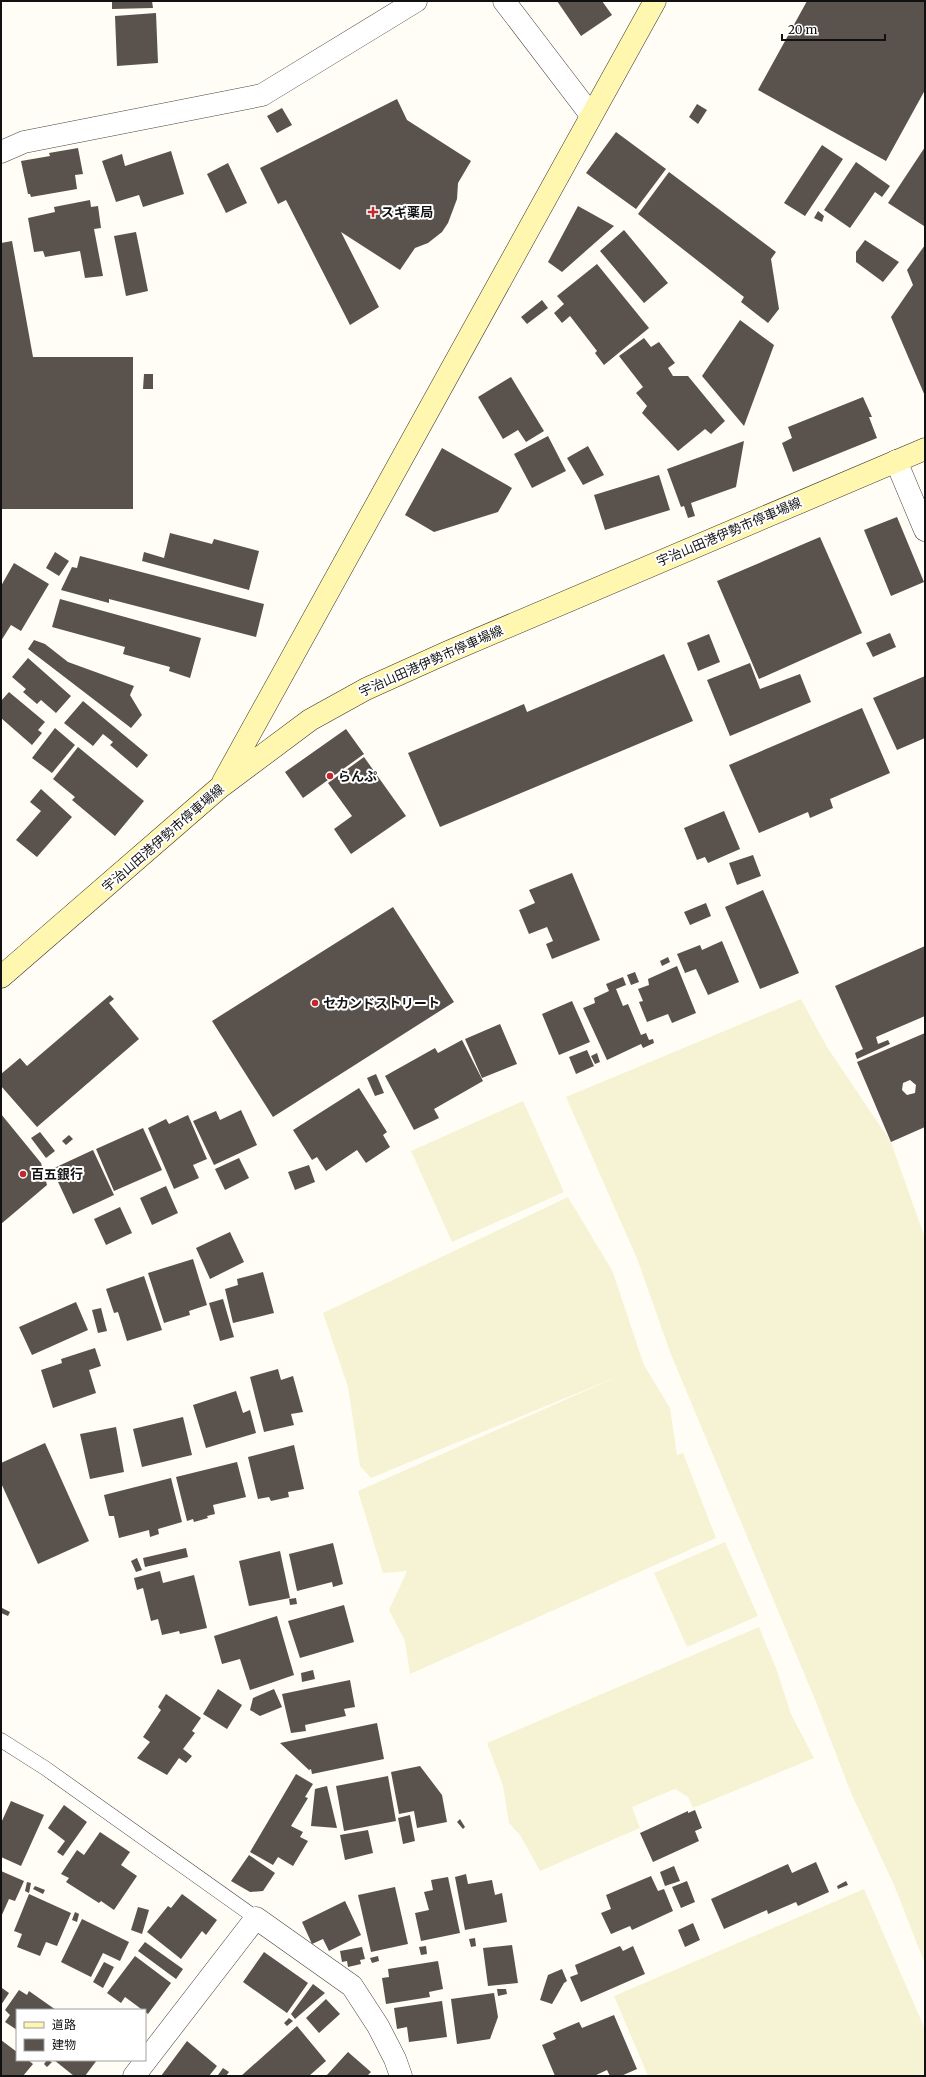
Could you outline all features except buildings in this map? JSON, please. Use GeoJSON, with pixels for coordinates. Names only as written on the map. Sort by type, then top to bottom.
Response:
{"type":"FeatureCollection","features":[{"type":"Feature","properties":{"kind":"main road"},"geometry":{"type":"LineString","coordinates":[[219,788],[654,1]]}},
{"type":"Feature","properties":{"kind":"main road","name":"宇治山田港伊勢市停車場線"},"geometry":{"type":"LineString","coordinates":[[1,977],[219,788],[310,720],[366,690],[456,649],[925,449]]}},
{"type":"Feature","properties":{"kind":"street"},"geometry":{"type":"LineString","coordinates":[[1,152],[24,142],[262,95],[416,1]]}},
{"type":"Feature","properties":{"kind":"street"},"geometry":{"type":"LineString","coordinates":[[504,1],[591,115]]}},
{"type":"Feature","properties":{"kind":"street"},"geometry":{"type":"LineString","coordinates":[[896,461],[925,530]]}},
{"type":"Feature","properties":{"kind":"street"},"geometry":{"type":"LineString","coordinates":[[146,2060],[256,1918],[352,1986],[378,2026],[395,2059],[401,2076]]}},
{"type":"Feature","properties":{"kind":"street"},"geometry":{"type":"LineString","coordinates":[[134,2076],[146,2061]]}},
{"type":"Feature","properties":{"kind":"lane"},"geometry":{"type":"LineString","coordinates":[[1,1740],[46,1768],[256,1918]]}},
{"type":"Feature","properties":{"kind":"shaded area"},"geometry":{"type":"Polygon","coordinates":[[[801,999],[827,1047],[891,1142],[925,1238],[925,1964],[894,1885],[851,1793],[816,1702],[670,1352],[638,1261],[566,1097],[801,999]]]}},
{"type":"Feature","properties":{"kind":"shaded area"},"geometry":{"type":"Polygon","coordinates":[[[523,1101],[564,1192],[452,1242],[411,1151],[523,1101]]]}},
{"type":"Feature","properties":{"kind":"shaded area"},"geometry":{"type":"Polygon","coordinates":[[[568,1197],[613,1272],[644,1365],[670,1408],[677,1455],[683,1453],[716,1538],[410,1674],[405,1641],[389,1610],[407,1571],[383,1573],[358,1491],[619,1376],[371,1478],[360,1466],[348,1387],[323,1313],[568,1197]]]}},
{"type":"Feature","properties":{"kind":"shaded area"},"geometry":{"type":"Polygon","coordinates":[[[725,1542],[758,1616],[687,1647],[654,1573],[725,1542]]]}},
{"type":"Feature","properties":{"kind":"shaded area"},"geometry":{"type":"Polygon","coordinates":[[[759,1627],[776,1668],[791,1714],[814,1758],[693,1808],[688,1797],[675,1789],[632,1807],[640,1828],[540,1871],[520,1835],[509,1823],[503,1786],[487,1743],[759,1627]]]}},
{"type":"Feature","properties":{"kind":"shaded area"},"geometry":{"type":"Polygon","coordinates":[[[864,1889],[925,2029],[925,2076],[648,2076],[614,1996],[864,1889]]]}},
{"type":"Feature","properties":{"kind":"place","name":"スギ薬局"},"geometry":{"type":"Point","coordinates":[373,212]}},
{"type":"Feature","properties":{"kind":"place","name":"らんぷ"},"geometry":{"type":"Point","coordinates":[330,776]}},
{"type":"Feature","properties":{"kind":"place","name":"セカンドストリート"},"geometry":{"type":"Point","coordinates":[315,1003]}},
{"type":"Feature","properties":{"kind":"place","name":"百五銀行"},"geometry":{"type":"Point","coordinates":[23,1174]}}]}
